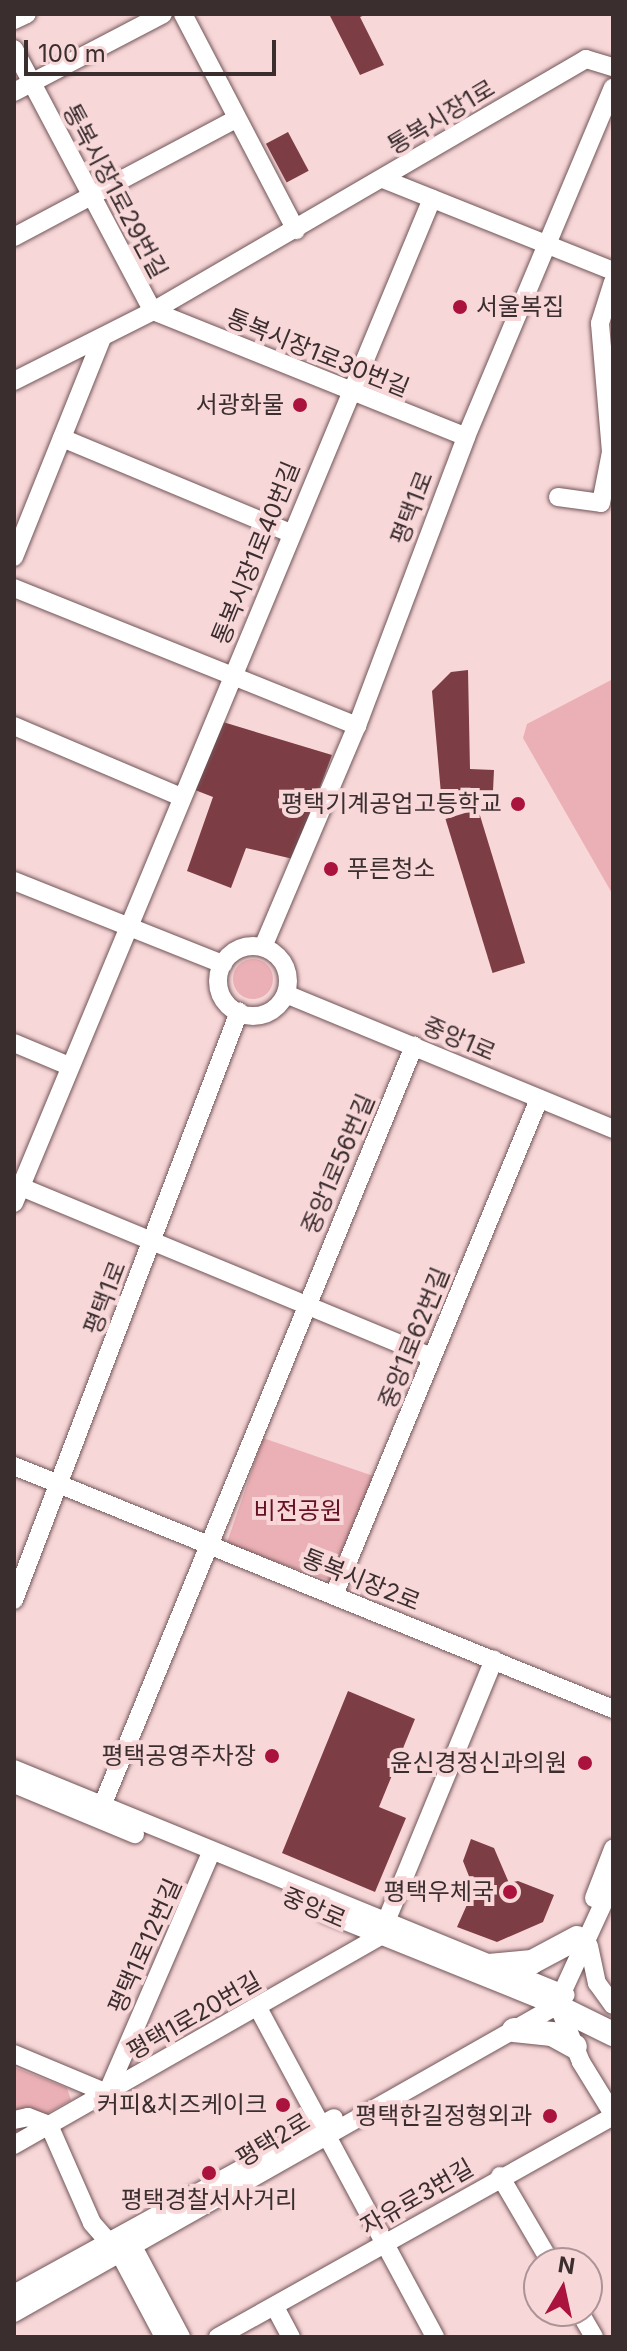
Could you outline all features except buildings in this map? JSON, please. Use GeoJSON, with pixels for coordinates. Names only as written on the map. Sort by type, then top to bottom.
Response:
{"type":"FeatureCollection","features":[{"type":"Feature","properties":{"kind":"main road"},"geometry":{"type":"LineString","coordinates":[[489,1966],[532,1962],[583,1939]]}},
{"type":"Feature","properties":{"kind":"main road","name":"중앙로"},"geometry":{"type":"LineString","coordinates":[[555,1998],[613,2015]]}},
{"type":"Feature","properties":{"kind":"main road","name":"중앙로"},"geometry":{"type":"LineString","coordinates":[[555,1998],[613,2035]]}},
{"type":"Feature","properties":{"kind":"main road"},"geometry":{"type":"LineString","coordinates":[[514,2030],[552,2034],[578,2054],[613,2035]]}},
{"type":"Feature","properties":{"kind":"street"},"geometry":{"type":"LineString","coordinates":[[14,20],[27,14]]}},
{"type":"Feature","properties":{"kind":"street"},"geometry":{"type":"LineString","coordinates":[[14,92],[163,14]]}},
{"type":"Feature","properties":{"kind":"street"},"geometry":{"type":"LineString","coordinates":[[183,14],[296,230]]}},
{"type":"Feature","properties":{"kind":"street","name":"통복시장1로29번길"},"geometry":{"type":"LineString","coordinates":[[14,49],[90,198],[153,311]]}},
{"type":"Feature","properties":{"kind":"street","name":"통복시장1로"},"geometry":{"type":"LineString","coordinates":[[14,381],[153,311],[586,59],[613,67]]}},
{"type":"Feature","properties":{"kind":"street","name":"평택1로"},"geometry":{"type":"LineString","coordinates":[[263,947],[357,726],[466,437],[551,243],[613,88]]}},
{"type":"Feature","properties":{"kind":"street"},"geometry":{"type":"LineString","coordinates":[[14,237],[236,119]]}},
{"type":"Feature","properties":{"kind":"street"},"geometry":{"type":"LineString","coordinates":[[383,179],[551,243],[613,271]]}},
{"type":"Feature","properties":{"kind":"street","name":"통복시장1로40번길"},"geometry":{"type":"LineString","coordinates":[[16,1191],[347,393],[432,199]]}},
{"type":"Feature","properties":{"kind":"street"},"geometry":{"type":"LineString","coordinates":[[558,497],[601,503],[612,451],[600,323],[613,282]]}},
{"type":"Feature","properties":{"kind":"street","name":"통복시장1로30번길"},"geometry":{"type":"LineString","coordinates":[[153,311],[347,393],[466,437]]}},
{"type":"Feature","properties":{"kind":"street"},"geometry":{"type":"LineString","coordinates":[[14,557],[102,338]]}},
{"type":"Feature","properties":{"kind":"street"},"geometry":{"type":"LineString","coordinates":[[62,438],[290,533]]}},
{"type":"Feature","properties":{"kind":"street"},"geometry":{"type":"LineString","coordinates":[[14,588],[357,726]]}},
{"type":"Feature","properties":{"kind":"street"},"geometry":{"type":"LineString","coordinates":[[14,726],[179,796]]}},
{"type":"Feature","properties":{"kind":"street"},"geometry":{"type":"LineString","coordinates":[[14,881],[223,964]]}},
{"type":"Feature","properties":{"kind":"street"},"geometry":{"type":"LineString","coordinates":[[245,947],[263,947],[285,966],[286,994],[266,1013],[239,1012],[220,991],[223,964],[245,947]]}},
{"type":"Feature","properties":{"kind":"street","name":"중앙1로"},"geometry":{"type":"LineString","coordinates":[[286,994],[613,1129]]}},
{"type":"Feature","properties":{"kind":"street","name":"평택1로"},"geometry":{"type":"LineString","coordinates":[[14,1600],[239,1012]]}},
{"type":"Feature","properties":{"kind":"street"},"geometry":{"type":"LineString","coordinates":[[14,1043],[69,1066]]}},
{"type":"Feature","properties":{"kind":"street","name":"중앙1로56번길"},"geometry":{"type":"LineString","coordinates":[[209,1547],[307,1301],[414,1046]]}},
{"type":"Feature","properties":{"kind":"street","name":"중앙1로62번길"},"geometry":{"type":"LineString","coordinates":[[334,1595],[539,1099]]}},
{"type":"Feature","properties":{"kind":"street"},"geometry":{"type":"LineString","coordinates":[[16,1191],[154,1238],[432,1357]]}},
{"type":"Feature","properties":{"kind":"street","name":"통복시장2로"},"geometry":{"type":"LineString","coordinates":[[14,1466],[613,1709]]}},
{"type":"Feature","properties":{"kind":"street"},"geometry":{"type":"LineString","coordinates":[[102,1806],[209,1547]]}},
{"type":"Feature","properties":{"kind":"street"},"geometry":{"type":"LineString","coordinates":[[382,1929],[494,1660]]}},
{"type":"Feature","properties":{"kind":"street","name":"중앙로"},"geometry":{"type":"LineString","coordinates":[[14,1769],[102,1806],[209,1858]]}},
{"type":"Feature","properties":{"kind":"street","name":"중앙로"},"geometry":{"type":"LineString","coordinates":[[14,1784],[209,1858],[555,1998]]}},
{"type":"Feature","properties":{"kind":"street"},"geometry":{"type":"LineString","coordinates":[[613,1849],[583,1939],[597,1983],[613,2005]]}},
{"type":"Feature","properties":{"kind":"street","name":"평택1로12번길"},"geometry":{"type":"LineString","coordinates":[[107,2093],[209,1858]]}},
{"type":"Feature","properties":{"kind":"street"},"geometry":{"type":"LineString","coordinates":[[321,2132],[555,1998],[613,1882]]}},
{"type":"Feature","properties":{"kind":"street","name":"중앙로"},"geometry":{"type":"LineString","coordinates":[[382,1929],[489,1966],[555,1998]]}},
{"type":"Feature","properties":{"kind":"street","name":"평택1로20번길"},"geometry":{"type":"LineString","coordinates":[[107,2093],[258,2008],[382,1929]]}},
{"type":"Feature","properties":{"kind":"street"},"geometry":{"type":"LineString","coordinates":[[555,1998],[578,2054],[613,2115]]}},
{"type":"Feature","properties":{"kind":"street","name":"평택2로"},"geometry":{"type":"LineString","coordinates":[[14,2313],[122,2245],[321,2132],[514,2030],[555,1998]]}},
{"type":"Feature","properties":{"kind":"street"},"geometry":{"type":"LineString","coordinates":[[258,2008],[321,2132],[435,2337]]}},
{"type":"Feature","properties":{"kind":"street"},"geometry":{"type":"LineString","coordinates":[[14,2054],[107,2093]]}},
{"type":"Feature","properties":{"kind":"street"},"geometry":{"type":"LineString","coordinates":[[14,2145],[107,2093]]}},
{"type":"Feature","properties":{"kind":"street","name":"자유로3번길"},"geometry":{"type":"LineString","coordinates":[[218,2337],[276,2309],[500,2176],[613,2115]]}},
{"type":"Feature","properties":{"kind":"street"},"geometry":{"type":"LineString","coordinates":[[14,2120],[28,2117],[49,2125],[92,2223],[122,2245],[181,2337]]}},
{"type":"Feature","properties":{"kind":"street"},"geometry":{"type":"LineString","coordinates":[[500,2176],[542,2247]]}},
{"type":"Feature","properties":{"kind":"street"},"geometry":{"type":"LineString","coordinates":[[14,2294],[122,2245]]}},
{"type":"Feature","properties":{"kind":"street"},"geometry":{"type":"LineString","coordinates":[[122,2245],[164,2337]]}},
{"type":"Feature","properties":{"kind":"street"},"geometry":{"type":"LineString","coordinates":[[276,2309],[291,2337]]}},
{"type":"Feature","properties":{"kind":"green space"},"geometry":{"type":"Polygon","coordinates":[[[613,679],[613,895],[523,738],[527,724],[613,679]]]}},
{"type":"Feature","properties":{"kind":"green space"},"geometry":{"type":"Polygon","coordinates":[[[253,959],[267,965],[273,979],[267,993],[253,999],[239,993],[233,979],[239,965],[253,959]]]}},
{"type":"Feature","properties":{"kind":"green space","name":"비전공원"},"geometry":{"type":"Polygon","coordinates":[[[263,1438],[373,1476],[336,1583],[226,1545],[263,1438]]]}},
{"type":"Feature","properties":{"kind":"green space"},"geometry":{"type":"Polygon","coordinates":[[[14,2067],[67,2088],[71,2100],[14,2132],[14,2067]]]}},
{"type":"Feature","properties":{"kind":"place","name":"서울복집"},"geometry":{"type":"Point","coordinates":[460,307]}},
{"type":"Feature","properties":{"kind":"place","name":"서광화물"},"geometry":{"type":"Point","coordinates":[300,405]}},
{"type":"Feature","properties":{"kind":"place","name":"평택기계공업고등학교"},"geometry":{"type":"Point","coordinates":[518,804]}},
{"type":"Feature","properties":{"kind":"place","name":"푸른청소"},"geometry":{"type":"Point","coordinates":[331,869]}},
{"type":"Feature","properties":{"kind":"place","name":"평택공영주차장"},"geometry":{"type":"Point","coordinates":[272,1756]}},
{"type":"Feature","properties":{"kind":"place","name":"윤신경정신과의원"},"geometry":{"type":"Point","coordinates":[585,1763]}},
{"type":"Feature","properties":{"kind":"place","name":"평택우체국"},"geometry":{"type":"Point","coordinates":[510,1892]}},
{"type":"Feature","properties":{"kind":"place","name":"커피&치즈케이크"},"geometry":{"type":"Point","coordinates":[283,2105]}},
{"type":"Feature","properties":{"kind":"place","name":"평택한길정형외과"},"geometry":{"type":"Point","coordinates":[550,2116]}},
{"type":"Feature","properties":{"kind":"place","name":"평택경찰서사거리"},"geometry":{"type":"Point","coordinates":[209,2173]}}]}
